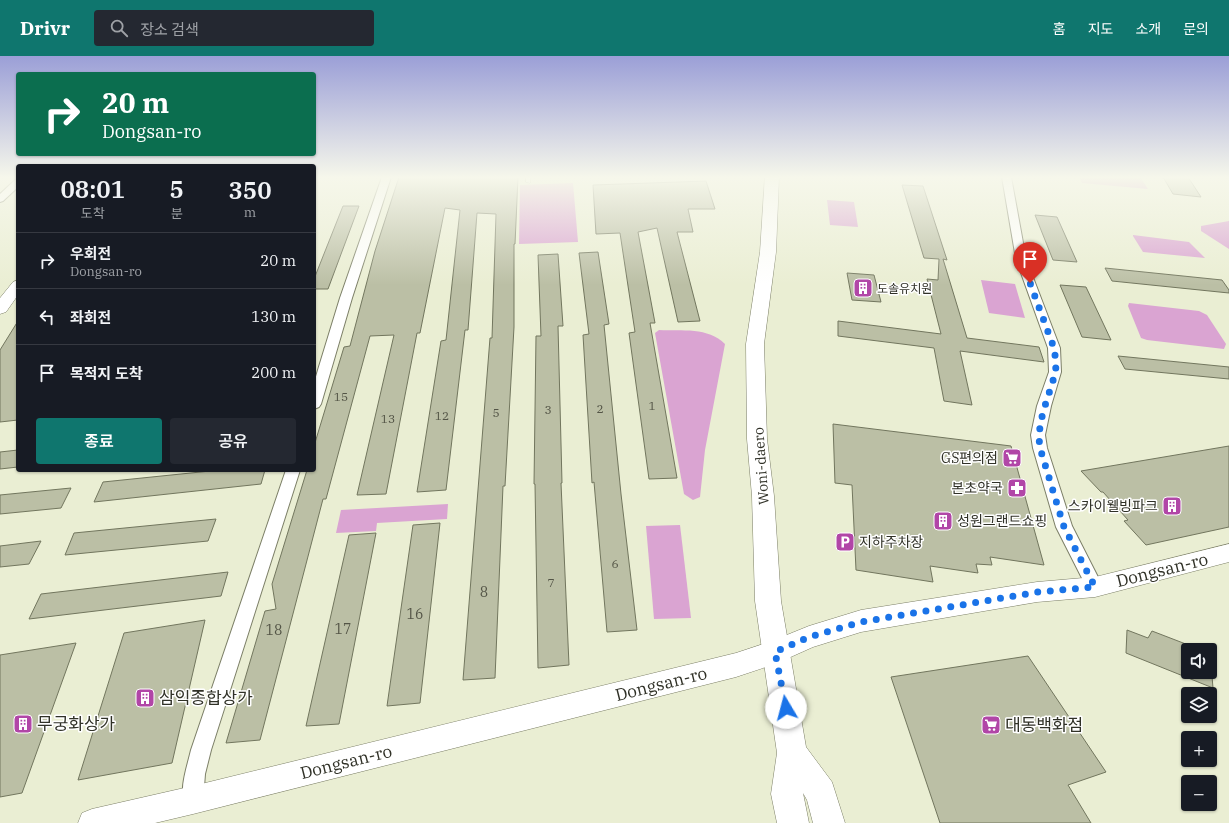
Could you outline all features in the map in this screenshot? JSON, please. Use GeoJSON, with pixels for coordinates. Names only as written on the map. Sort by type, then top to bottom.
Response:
{"type":"FeatureCollection","features":[{"type":"Feature","properties":{"kind":"main road","name":"Woni-daero"},"geometry":{"type":"LineString","coordinates":[[770,213],[768,252],[755,344],[758,439],[763,496],[768,601],[792,753],[787,794],[793,823]]}},
{"type":"Feature","properties":{"kind":"main road"},"geometry":{"type":"LineString","coordinates":[[0,309],[16,288]]}},
{"type":"Feature","properties":{"kind":"main road","name":"Dongsan-ro"},"geometry":{"type":"LineString","coordinates":[[92,823],[193,800],[736,665],[775,652],[809,637],[861,622],[1038,592],[1095,587],[1229,553]]}},
{"type":"Feature","properties":{"kind":"main road","name":"Woni-daero"},"geometry":{"type":"LineString","coordinates":[[792,753],[821,793],[829,823]]}},
{"type":"Feature","properties":{"kind":"street"},"geometry":{"type":"LineString","coordinates":[[316,397],[346,298],[375,213]]}},
{"type":"Feature","properties":{"kind":"street"},"geometry":{"type":"LineString","coordinates":[[1013,213],[1021,259],[1054,348],[1056,359],[1055,372],[1044,406],[1038,435],[1040,448],[1064,527],[1095,587]]}},
{"type":"Feature","properties":{"kind":"street"},"geometry":{"type":"LineString","coordinates":[[193,800],[195,774],[201,750],[292,472]]}},
{"type":"Feature","properties":{"kind":"shaded area"},"geometry":{"type":"Polygon","coordinates":[[[520,213],[576,213],[578,242],[519,244],[520,213]]]}},
{"type":"Feature","properties":{"kind":"shaded area"},"geometry":{"type":"Polygon","coordinates":[[[829,213],[856,213],[858,227],[830,225],[829,213]]]}},
{"type":"Feature","properties":{"kind":"shaded area"},"geometry":{"type":"Polygon","coordinates":[[[1229,221],[1229,249],[1201,231],[1201,226],[1229,221]]]}},
{"type":"Feature","properties":{"kind":"shaded area"},"geometry":{"type":"Polygon","coordinates":[[[1133,235],[1189,242],[1205,258],[1143,252],[1133,235]]]}},
{"type":"Feature","properties":{"kind":"shaded area"},"geometry":{"type":"Polygon","coordinates":[[[981,280],[1015,284],[1025,318],[989,313],[981,280]]]}},
{"type":"Feature","properties":{"kind":"shaded area"},"geometry":{"type":"Polygon","coordinates":[[[1129,303],[1199,311],[1207,315],[1226,344],[1224,349],[1141,338],[1128,306],[1129,303]]]}},
{"type":"Feature","properties":{"kind":"shaded area"},"geometry":{"type":"Polygon","coordinates":[[[659,330],[686,330],[703,332],[725,344],[705,450],[700,497],[693,500],[684,494],[655,333],[659,330]]]}},
{"type":"Feature","properties":{"kind":"shaded area"},"geometry":{"type":"Polygon","coordinates":[[[448,504],[447,519],[377,523],[376,531],[336,533],[341,510],[448,504]]]}},
{"type":"Feature","properties":{"kind":"shaded area"},"geometry":{"type":"Polygon","coordinates":[[[680,525],[691,618],[654,619],[646,526],[680,525]]]}},
{"type":"Feature","properties":{"kind":"building"},"geometry":{"type":"Polygon","coordinates":[[[340,213],[356,213],[328,289],[316,289],[316,274],[340,213]]]}},
{"type":"Feature","properties":{"kind":"building"},"geometry":{"type":"Polygon","coordinates":[[[387,213],[444,213],[420,333],[417,333],[386,494],[357,495],[394,335],[370,336],[326,499],[323,499],[260,740],[226,743],[265,611],[276,609],[272,584],[306,472],[316,472],[316,439],[344,347],[350,346],[375,251],[387,213]]]}},
{"type":"Feature","properties":{"kind":"building"},"geometry":{"type":"Polygon","coordinates":[[[460,213],[516,213],[514,244],[514,327],[505,486],[503,486],[495,678],[463,680],[490,338],[492,338],[496,214],[477,213],[468,330],[465,330],[446,490],[417,492],[441,341],[446,340],[460,213]]]}},
{"type":"Feature","properties":{"kind":"building"},"geometry":{"type":"Polygon","coordinates":[[[595,213],[689,213],[693,232],[677,232],[700,321],[678,322],[657,228],[638,232],[655,323],[650,323],[677,478],[649,479],[629,333],[635,332],[620,233],[596,234],[595,213]]]}},
{"type":"Feature","properties":{"kind":"building"},"geometry":{"type":"Polygon","coordinates":[[[910,213],[932,213],[947,260],[943,259],[967,338],[1039,347],[1044,362],[960,351],[972,405],[944,401],[934,348],[838,336],[838,321],[941,334],[927,279],[938,280],[939,259],[924,258],[910,213]]]}},
{"type":"Feature","properties":{"kind":"building"},"geometry":{"type":"Polygon","coordinates":[[[1035,215],[1057,217],[1077,262],[1053,260],[1035,215]]]}},
{"type":"Feature","properties":{"kind":"building"},"geometry":{"type":"Polygon","coordinates":[[[598,252],[609,324],[604,325],[621,494],[637,630],[607,632],[594,482],[592,483],[583,335],[589,334],[579,253],[598,252]]]}},
{"type":"Feature","properties":{"kind":"building"},"geometry":{"type":"Polygon","coordinates":[[[558,254],[563,326],[558,326],[561,483],[569,665],[538,668],[534,484],[536,336],[541,336],[538,255],[558,254]]]}},
{"type":"Feature","properties":{"kind":"building"},"geometry":{"type":"Polygon","coordinates":[[[1105,268],[1222,280],[1229,290],[1229,293],[1112,281],[1105,268]]]}},
{"type":"Feature","properties":{"kind":"building","name":"도솔유치원"},"geometry":{"type":"Polygon","coordinates":[[[847,273],[874,275],[881,302],[852,300],[847,273]]]}},
{"type":"Feature","properties":{"kind":"building"},"geometry":{"type":"Polygon","coordinates":[[[1060,285],[1086,287],[1111,340],[1082,337],[1060,285]]]}},
{"type":"Feature","properties":{"kind":"building"},"geometry":{"type":"Polygon","coordinates":[[[16,324],[16,420],[0,422],[0,350],[16,324]]]}},
{"type":"Feature","properties":{"kind":"building"},"geometry":{"type":"Polygon","coordinates":[[[1118,356],[1229,367],[1229,379],[1125,369],[1118,356]]]}},
{"type":"Feature","properties":{"kind":"building","name":"성원그랜드쇼핑"},"geometry":{"type":"Polygon","coordinates":[[[833,424],[1011,446],[1044,565],[990,557],[992,565],[976,564],[978,573],[930,566],[933,582],[856,570],[852,485],[835,483],[833,424]]]}},
{"type":"Feature","properties":{"kind":"building","name":"스카이웰빙파크"},"geometry":{"type":"Polygon","coordinates":[[[1229,446],[1229,527],[1146,545],[1124,521],[1128,520],[1103,492],[1101,492],[1081,471],[1229,446]]]}},
{"type":"Feature","properties":{"kind":"building"},"geometry":{"type":"Polygon","coordinates":[[[16,450],[16,467],[0,469],[0,452],[16,450]]]}},
{"type":"Feature","properties":{"kind":"building"},"geometry":{"type":"Polygon","coordinates":[[[200,472],[264,472],[261,484],[94,502],[103,482],[200,472]]]}},
{"type":"Feature","properties":{"kind":"building"},"geometry":{"type":"Polygon","coordinates":[[[71,488],[61,508],[0,514],[0,495],[71,488]]]}},
{"type":"Feature","properties":{"kind":"building"},"geometry":{"type":"Polygon","coordinates":[[[216,519],[208,541],[65,555],[74,533],[216,519]]]}},
{"type":"Feature","properties":{"kind":"building"},"geometry":{"type":"Polygon","coordinates":[[[440,523],[420,703],[387,706],[413,525],[440,523]]]}},
{"type":"Feature","properties":{"kind":"building"},"geometry":{"type":"Polygon","coordinates":[[[376,533],[339,724],[306,726],[349,535],[376,533]]]}},
{"type":"Feature","properties":{"kind":"building"},"geometry":{"type":"Polygon","coordinates":[[[41,541],[29,564],[0,567],[0,546],[41,541]]]}},
{"type":"Feature","properties":{"kind":"building"},"geometry":{"type":"Polygon","coordinates":[[[228,572],[221,596],[29,619],[41,594],[228,572]]]}},
{"type":"Feature","properties":{"kind":"building","name":"삼익종합상가"},"geometry":{"type":"Polygon","coordinates":[[[205,620],[172,763],[78,780],[124,633],[205,620]]]}},
{"type":"Feature","properties":{"kind":"building"},"geometry":{"type":"Polygon","coordinates":[[[1127,630],[1148,638],[1152,631],[1183,643],[1181,643],[1181,675],[1126,653],[1127,630]]]}},
{"type":"Feature","properties":{"kind":"building","name":"무궁화상가"},"geometry":{"type":"Polygon","coordinates":[[[76,643],[22,793],[0,797],[0,655],[76,643]]]}},
{"type":"Feature","properties":{"kind":"building","name":"대동백화점"},"geometry":{"type":"Polygon","coordinates":[[[1028,656],[1106,772],[1068,785],[1091,823],[940,823],[891,677],[1028,656]]]}},
{"type":"Feature","properties":{"kind":"building"},"geometry":{"type":"Polygon","coordinates":[[[1191,679],[1212,679],[1213,687],[1191,679]]]}},
{"type":"Feature","properties":{"kind":"place","name":"도솔유치원"},"geometry":{"type":"Point","coordinates":[863,288]}},
{"type":"Feature","properties":{"kind":"place","name":"GS편의점"},"geometry":{"type":"Point","coordinates":[1012,458]}},
{"type":"Feature","properties":{"kind":"place","name":"본초약국"},"geometry":{"type":"Point","coordinates":[1017,488]}},
{"type":"Feature","properties":{"kind":"place","name":"스카이웰빙파크"},"geometry":{"type":"Point","coordinates":[1172,506]}},
{"type":"Feature","properties":{"kind":"place","name":"성원그랜드쇼핑"},"geometry":{"type":"Point","coordinates":[943,521]}},
{"type":"Feature","properties":{"kind":"place","name":"지하주차장"},"geometry":{"type":"Point","coordinates":[845,542]}},
{"type":"Feature","properties":{"kind":"place","name":"삼익종합상가"},"geometry":{"type":"Point","coordinates":[145,698]}},
{"type":"Feature","properties":{"kind":"place","name":"무궁화상가"},"geometry":{"type":"Point","coordinates":[23,724]}},
{"type":"Feature","properties":{"kind":"place","name":"대동백화점"},"geometry":{"type":"Point","coordinates":[991,725]}},
{"type":"Feature","properties":{"kind":"route"},"geometry":{"type":"LineString","coordinates":[[786,708],[775,652],[809,637],[861,622],[1038,592],[1095,587],[1064,527],[1040,448],[1038,435],[1044,406],[1055,372],[1056,359],[1054,348],[1030,283]]}}]}
